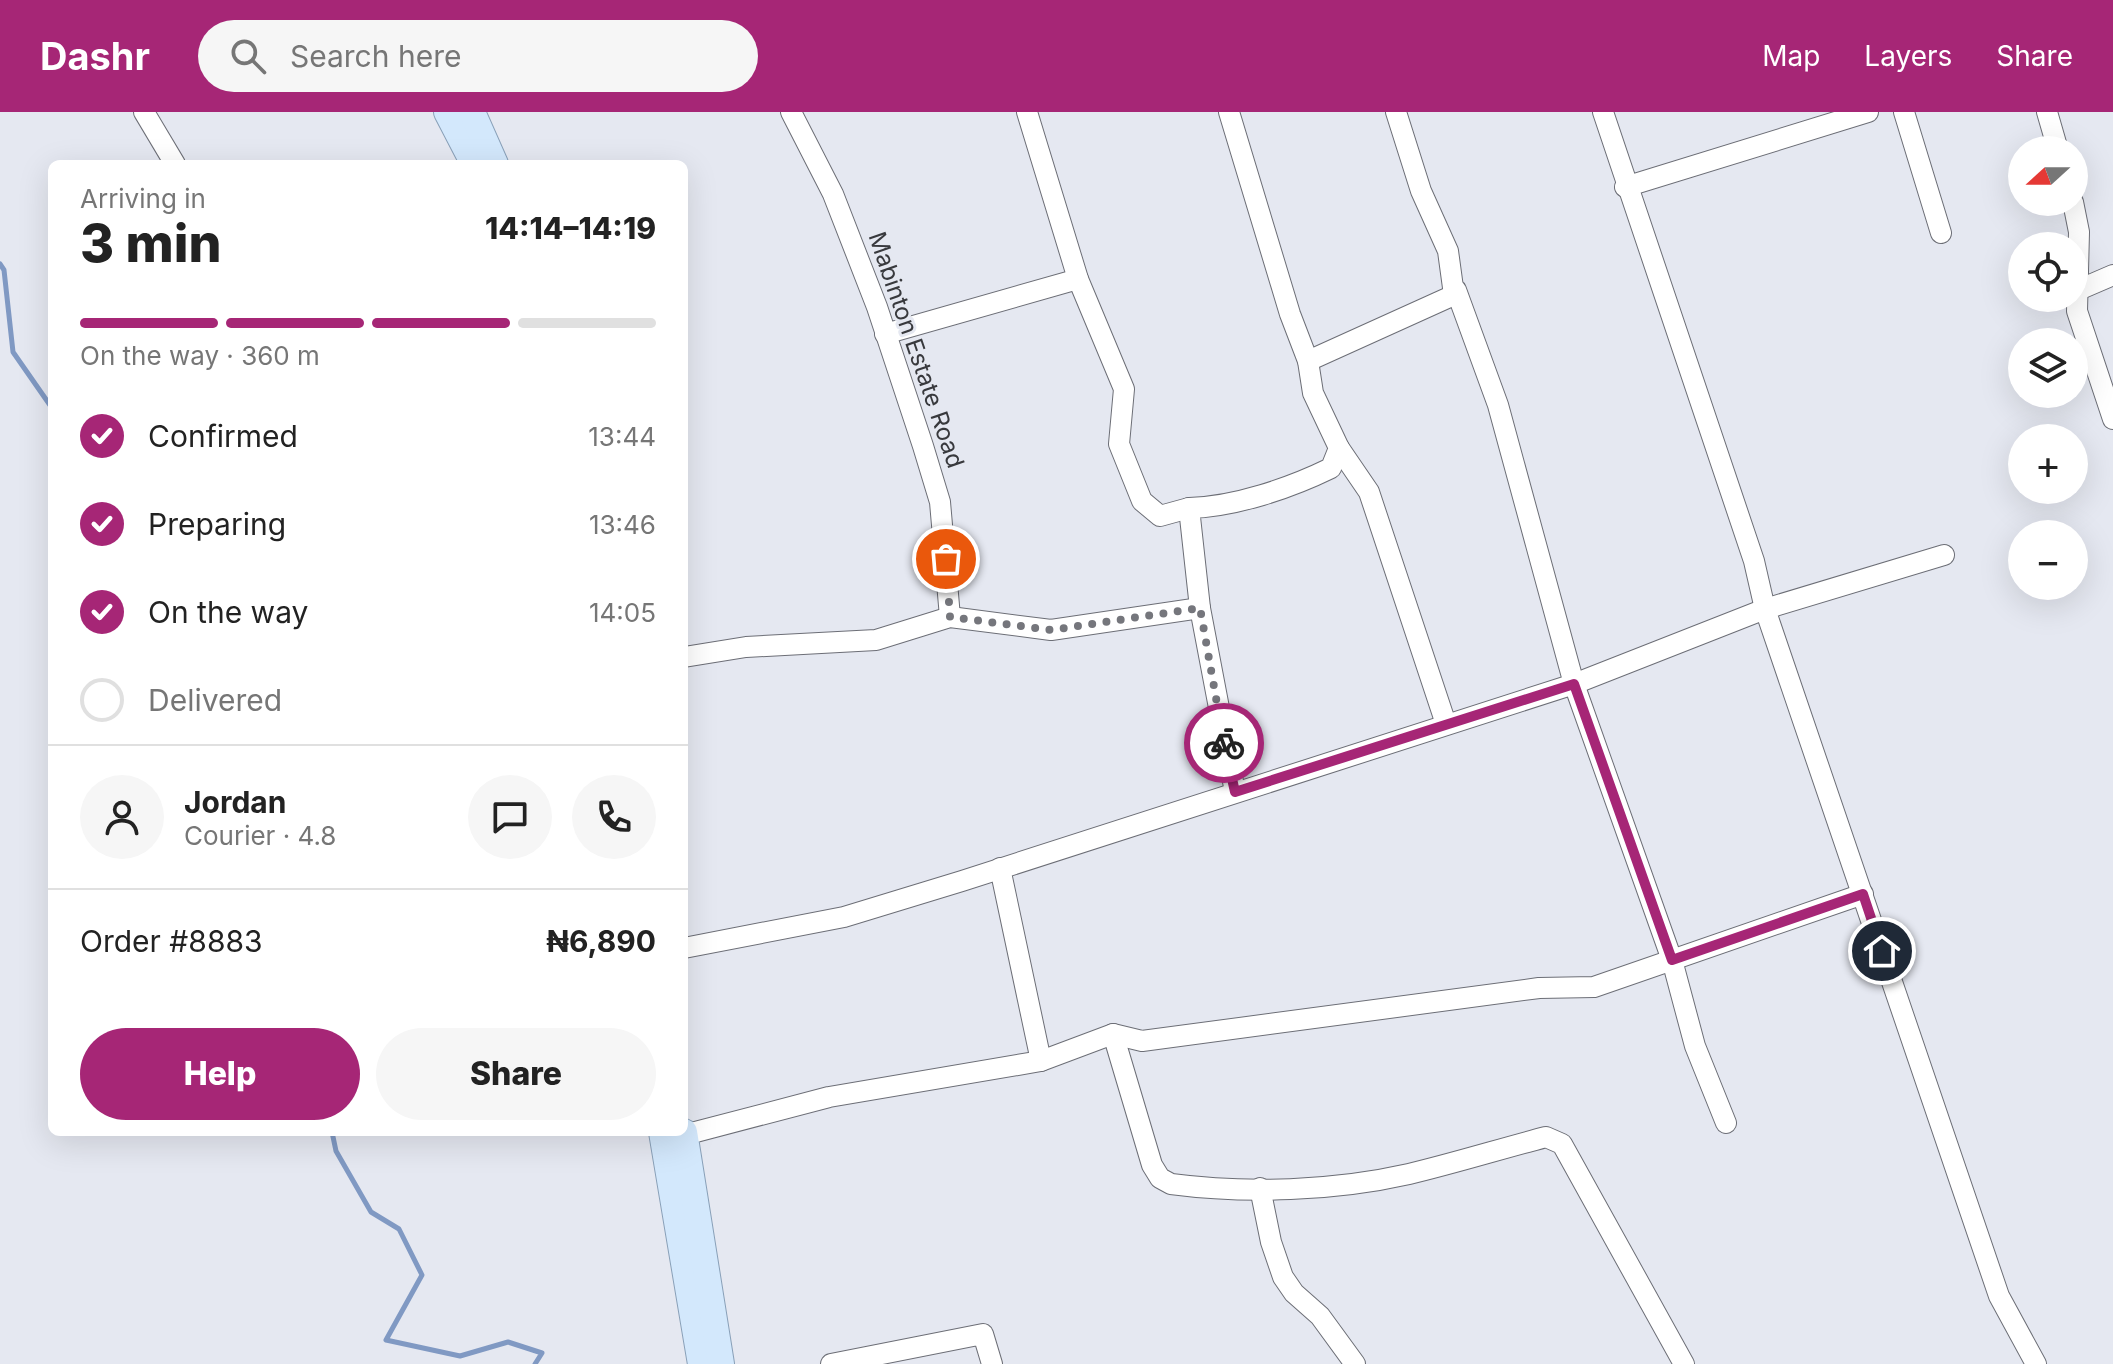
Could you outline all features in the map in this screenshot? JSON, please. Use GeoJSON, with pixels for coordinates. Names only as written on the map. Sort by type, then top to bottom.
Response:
{"type":"FeatureCollection","features":[{"type":"Feature","properties":{"kind":"main road"},"geometry":{"type":"LineString","coordinates":[[447,112],[472,160]]}},
{"type":"Feature","properties":{"kind":"main road"},"geometry":{"type":"LineString","coordinates":[[472,112],[493,160]]}},
{"type":"Feature","properties":{"kind":"main road"},"geometry":{"type":"LineString","coordinates":[[677,1136],[701,1364]]}},
{"type":"Feature","properties":{"kind":"main road"},"geometry":{"type":"LineString","coordinates":[[678,1136],[721,1364]]}},
{"type":"Feature","properties":{"kind":"street"},"geometry":{"type":"LineString","coordinates":[[144,112],[173,160]]}},
{"type":"Feature","properties":{"kind":"street","name":"Mabinton Estate Road"},"geometry":{"type":"LineString","coordinates":[[791,112],[833,194],[885,334],[940,502],[950,617]]}},
{"type":"Feature","properties":{"kind":"street"},"geometry":{"type":"LineString","coordinates":[[1027,112],[1078,279],[1124,389],[1119,444],[1142,501],[1160,516],[1189,508],[1212,508],[1331,468],[1339,448]]}},
{"type":"Feature","properties":{"kind":"street"},"geometry":{"type":"LineString","coordinates":[[1229,112],[1290,314],[1308,361],[1313,393],[1339,448],[1369,492],[1446,724]]}},
{"type":"Feature","properties":{"kind":"street"},"geometry":{"type":"LineString","coordinates":[[1396,112],[1421,191],[1448,251],[1456,290],[1498,405],[1574,684],[1672,960],[1695,1046],[1726,1123]]}},
{"type":"Feature","properties":{"kind":"street"},"geometry":{"type":"LineString","coordinates":[[1603,112],[1625,187],[1754,561],[1765,609],[1999,1296],[2036,1364]]}},
{"type":"Feature","properties":{"kind":"street"},"geometry":{"type":"LineString","coordinates":[[1625,187],[1810,120],[1868,112]]}},
{"type":"Feature","properties":{"kind":"street"},"geometry":{"type":"LineString","coordinates":[[1904,112],[1941,233]]}},
{"type":"Feature","properties":{"kind":"street"},"geometry":{"type":"LineString","coordinates":[[2047,112],[2054,136]]}},
{"type":"Feature","properties":{"kind":"street"},"geometry":{"type":"LineString","coordinates":[[2088,286],[2113,275]]}},
{"type":"Feature","properties":{"kind":"street"},"geometry":{"type":"LineString","coordinates":[[885,334],[1078,279]]}},
{"type":"Feature","properties":{"kind":"street"},"geometry":{"type":"LineString","coordinates":[[1308,361],[1448,300],[1456,290]]}},
{"type":"Feature","properties":{"kind":"street"},"geometry":{"type":"LineString","coordinates":[[2077,312],[2113,419]]}},
{"type":"Feature","properties":{"kind":"street"},"geometry":{"type":"LineString","coordinates":[[1189,508],[1200,608],[1235,792]]}},
{"type":"Feature","properties":{"kind":"street"},"geometry":{"type":"LineString","coordinates":[[688,947],[844,917],[1574,684],[1765,609],[1944,555]]}},
{"type":"Feature","properties":{"kind":"street"},"geometry":{"type":"LineString","coordinates":[[688,656],[746,647],[876,640],[950,617],[1051,630],[1200,608]]}},
{"type":"Feature","properties":{"kind":"street"},"geometry":{"type":"LineString","coordinates":[[1000,868],[1041,1061]]}},
{"type":"Feature","properties":{"kind":"street"},"geometry":{"type":"LineString","coordinates":[[688,1130],[829,1097],[1041,1061],[1113,1034],[1142,1041],[1539,988],[1594,987],[1863,894]]}},
{"type":"Feature","properties":{"kind":"street"},"geometry":{"type":"LineString","coordinates":[[1113,1034],[1152,1165],[1160,1178],[1184,1186],[1260,1188],[1349,1184],[1409,1174],[1546,1137],[1554,1138],[1562,1144],[1586,1184],[1684,1364]]}},
{"type":"Feature","properties":{"kind":"street"},"geometry":{"type":"LineString","coordinates":[[1260,1188],[1271,1242],[1283,1277],[1294,1293],[1320,1316],[1355,1364]]}},
{"type":"Feature","properties":{"kind":"street"},"geometry":{"type":"LineString","coordinates":[[831,1364],[983,1334],[992,1364]]}},
{"type":"Feature","properties":{"kind":"waterway"},"geometry":{"type":"LineString","coordinates":[[0,264],[4,270],[13,352],[48,402]]}},
{"type":"Feature","properties":{"kind":"waterway"},"geometry":{"type":"LineString","coordinates":[[333,1136],[336,1151],[371,1212],[399,1229],[422,1275],[386,1340],[460,1356],[508,1342],[542,1353],[535,1364]]}},
{"type":"Feature","properties":{"kind":"way so far"},"geometry":{"type":"LineString","coordinates":[[946,559],[950,617],[1051,630],[1200,608],[1224,743]]}},
{"type":"Feature","properties":{"kind":"route"},"geometry":{"type":"LineString","coordinates":[[1224,743],[1235,792],[1574,684],[1672,960],[1863,894],[1882,951]]}}]}
